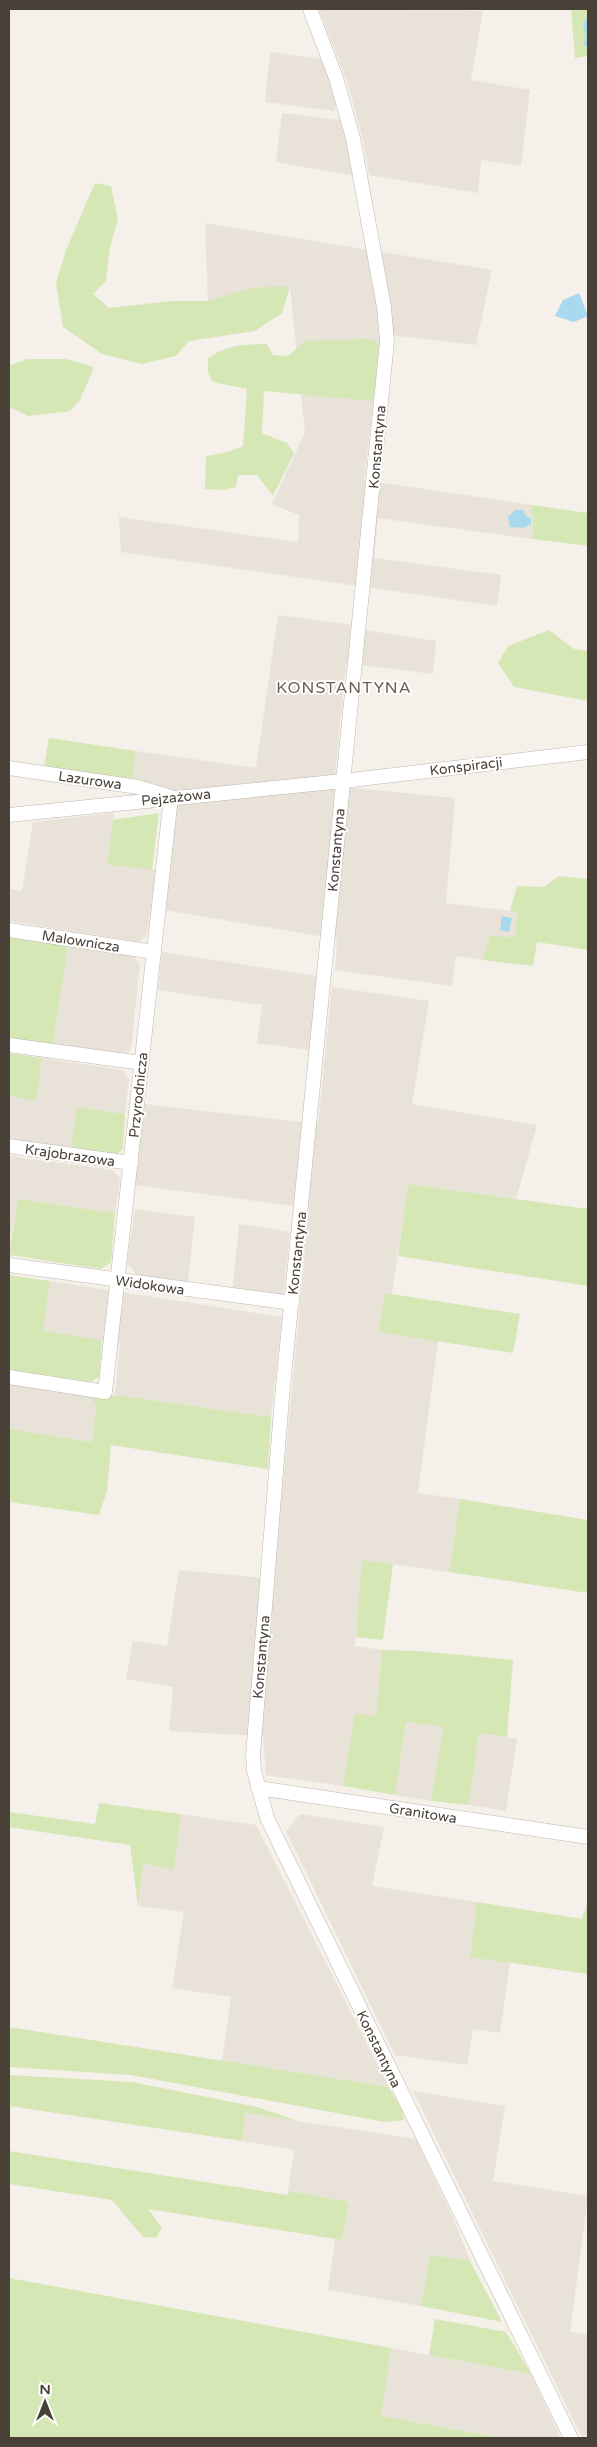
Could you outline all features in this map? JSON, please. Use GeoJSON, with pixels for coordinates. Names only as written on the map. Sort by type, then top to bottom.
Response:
{"type":"FeatureCollection","features":[{"type":"Feature","properties":{"kind":"street","name":"Konstantyna"},"geometry":{"type":"LineString","coordinates":[[310,9],[336,78],[353,138],[384,307],[387,341],[292,1304],[253,1755],[258,1788],[272,1827],[571,2438]]}},
{"type":"Feature","properties":{"kind":"street","name":"Konspiracji"},"geometry":{"type":"LineString","coordinates":[[343,781],[588,752]]}},
{"type":"Feature","properties":{"kind":"street","name":"Lazurowa"},"geometry":{"type":"LineString","coordinates":[[9,768],[138,787],[171,797]]}},
{"type":"Feature","properties":{"kind":"street","name":"Pejzażowa"},"geometry":{"type":"LineString","coordinates":[[9,815],[171,797],[343,781]]}},
{"type":"Feature","properties":{"kind":"street","name":"Przyrodnicza"},"geometry":{"type":"LineString","coordinates":[[9,1377],[105,1392],[171,797]]}},
{"type":"Feature","properties":{"kind":"street","name":"Malownicza"},"geometry":{"type":"LineString","coordinates":[[9,930],[154,952]]}},
{"type":"Feature","properties":{"kind":"street"},"geometry":{"type":"LineString","coordinates":[[9,1045],[142,1063]]}},
{"type":"Feature","properties":{"kind":"street","name":"Krajobrazowa"},"geometry":{"type":"LineString","coordinates":[[9,1146],[131,1163]]}},
{"type":"Feature","properties":{"kind":"street","name":"Widokowa"},"geometry":{"type":"LineString","coordinates":[[9,1265],[292,1304]]}},
{"type":"Feature","properties":{"kind":"street","name":"Granitowa"},"geometry":{"type":"LineString","coordinates":[[258,1788],[588,1838]]}},
{"type":"Feature","properties":{"kind":"shaded area"},"geometry":{"type":"Polygon","coordinates":[[[319,9],[483,11],[471,80],[530,90],[521,166],[481,160],[478,193],[369,175],[363,140],[348,84],[319,9]]]}},
{"type":"Feature","properties":{"kind":"shaded area"},"geometry":{"type":"Polygon","coordinates":[[[270,52],[323,59],[337,104],[334,111],[265,102],[270,52]]]}},
{"type":"Feature","properties":{"kind":"shaded area"},"geometry":{"type":"Polygon","coordinates":[[[282,113],[341,120],[354,176],[276,162],[282,113]]]}},
{"type":"Feature","properties":{"kind":"shaded area"},"geometry":{"type":"Polygon","coordinates":[[[205,223],[492,270],[476,345],[382,334],[364,480],[532,505],[533,539],[378,518],[374,558],[501,575],[497,606],[121,552],[119,517],[298,542],[299,515],[272,504],[305,432],[290,287],[251,288],[208,301],[205,223]]]}},
{"type":"Feature","properties":{"kind":"shaded area"},"geometry":{"type":"Polygon","coordinates":[[[278,615],[351,625],[351,628],[436,641],[433,674],[346,663],[334,786],[455,798],[446,903],[517,912],[515,939],[490,936],[483,960],[456,956],[452,986],[335,970],[337,939],[164,910],[179,792],[130,796],[136,751],[256,768],[278,615]]]}},
{"type":"Feature","properties":{"kind":"shaded area"},"geometry":{"type":"Polygon","coordinates":[[[114,813],[107,864],[156,870],[147,935],[138,942],[9,921],[9,889],[22,891],[33,822],[114,813]]]}},
{"type":"Feature","properties":{"kind":"shaded area"},"geometry":{"type":"Polygon","coordinates":[[[68,945],[133,956],[140,964],[131,1049],[123,1055],[53,1045],[68,945]]]}},
{"type":"Feature","properties":{"kind":"shaded area"},"geometry":{"type":"Polygon","coordinates":[[[162,952],[317,976],[309,1050],[257,1043],[262,1005],[158,990],[162,952]]]}},
{"type":"Feature","properties":{"kind":"shaded area"},"geometry":{"type":"Polygon","coordinates":[[[332,987],[429,1001],[412,1104],[537,1125],[516,1199],[408,1184],[392,1294],[385,1293],[378,1332],[438,1341],[418,1493],[460,1499],[449,1572],[363,1560],[355,1646],[382,1650],[376,1717],[355,1715],[343,1786],[266,1775],[263,1736],[169,1731],[173,1687],[126,1679],[133,1641],[167,1646],[179,1570],[274,1579],[309,1208],[135,1185],[144,1104],[318,1124],[332,987]]]}},
{"type":"Feature","properties":{"kind":"shaded area"},"geometry":{"type":"Polygon","coordinates":[[[42,1058],[123,1070],[129,1079],[125,1114],[77,1107],[71,1149],[9,1139],[9,1096],[36,1100],[42,1058]]]}},
{"type":"Feature","properties":{"kind":"shaded area"},"geometry":{"type":"Polygon","coordinates":[[[9,1156],[113,1170],[120,1179],[115,1213],[18,1199],[9,1246],[9,1156]]]}},
{"type":"Feature","properties":{"kind":"shaded area"},"geometry":{"type":"Polygon","coordinates":[[[135,1209],[195,1217],[188,1282],[137,1275],[127,1263],[135,1209]]]}},
{"type":"Feature","properties":{"kind":"shaded area"},"geometry":{"type":"Polygon","coordinates":[[[239,1224],[290,1232],[283,1295],[233,1287],[239,1224]]]}},
{"type":"Feature","properties":{"kind":"shaded area"},"geometry":{"type":"Polygon","coordinates":[[[50,1281],[282,1317],[271,1417],[115,1395],[120,1343],[43,1332],[50,1281]]]}},
{"type":"Feature","properties":{"kind":"shaded area"},"geometry":{"type":"Polygon","coordinates":[[[9,1384],[90,1397],[96,1405],[92,1442],[9,1429],[9,1384]]]}},
{"type":"Feature","properties":{"kind":"shaded area"},"geometry":{"type":"Polygon","coordinates":[[[406,1722],[443,1727],[431,1801],[395,1795],[406,1722]]]}},
{"type":"Feature","properties":{"kind":"shaded area"},"geometry":{"type":"Polygon","coordinates":[[[479,1733],[517,1739],[506,1811],[469,1805],[479,1733]]]}},
{"type":"Feature","properties":{"kind":"shaded area"},"geometry":{"type":"Polygon","coordinates":[[[181,1814],[256,1825],[389,2087],[222,2061],[231,1997],[172,1988],[184,1912],[138,1906],[143,1864],[174,1868],[181,1814]]]}},
{"type":"Feature","properties":{"kind":"shaded area"},"geometry":{"type":"Polygon","coordinates":[[[300,1814],[384,1827],[372,1886],[477,1902],[470,1956],[510,1963],[500,2033],[473,2029],[467,2065],[395,2055],[286,1831],[300,1814]]]}},
{"type":"Feature","properties":{"kind":"shaded area"},"geometry":{"type":"Polygon","coordinates":[[[413,2091],[505,2106],[493,2181],[588,2196],[570,2332],[588,2335],[588,2438],[582,2438],[413,2091]]]}},
{"type":"Feature","properties":{"kind":"shaded area"},"geometry":{"type":"Polygon","coordinates":[[[245,2113],[416,2139],[457,2227],[470,2261],[430,2256],[421,2306],[328,2290],[335,2239],[342,2240],[349,2202],[288,2191],[294,2150],[242,2141],[245,2113]]]}},
{"type":"Feature","properties":{"kind":"shaded area"},"geometry":{"type":"Polygon","coordinates":[[[391,2348],[531,2374],[561,2438],[502,2438],[380,2416],[391,2348]]]}},
{"type":"Feature","properties":{"kind":"green space"},"geometry":{"type":"Polygon","coordinates":[[[571,9],[588,9],[588,56],[575,58],[571,9]]]}},
{"type":"Feature","properties":{"kind":"green space"},"geometry":{"type":"Polygon","coordinates":[[[95,183],[111,186],[118,219],[110,247],[106,281],[93,294],[109,308],[172,301],[208,301],[251,288],[290,286],[282,313],[255,331],[189,341],[176,356],[142,364],[102,354],[63,327],[56,283],[66,250],[95,183]]]}},
{"type":"Feature","properties":{"kind":"green space"},"geometry":{"type":"Polygon","coordinates":[[[368,339],[379,343],[374,401],[264,391],[262,433],[287,443],[294,453],[273,496],[257,475],[238,475],[236,487],[224,490],[205,489],[206,456],[224,453],[243,446],[247,389],[213,382],[208,372],[208,358],[222,350],[244,345],[267,344],[273,355],[288,356],[305,341],[368,339]]]}},
{"type":"Feature","properties":{"kind":"green space"},"geometry":{"type":"Polygon","coordinates":[[[27,359],[66,359],[94,367],[80,400],[70,411],[28,416],[9,407],[9,366],[27,359]]]}},
{"type":"Feature","properties":{"kind":"green space"},"geometry":{"type":"Polygon","coordinates":[[[532,505],[588,513],[588,546],[533,539],[532,505]]]}},
{"type":"Feature","properties":{"kind":"green space"},"geometry":{"type":"Polygon","coordinates":[[[549,630],[574,649],[588,651],[588,701],[514,687],[498,663],[508,646],[549,630]]]}},
{"type":"Feature","properties":{"kind":"green space"},"geometry":{"type":"Polygon","coordinates":[[[49,738],[136,751],[132,780],[44,767],[49,738]]]}},
{"type":"Feature","properties":{"kind":"green space"},"geometry":{"type":"Polygon","coordinates":[[[159,813],[152,870],[107,864],[113,820],[159,813]]]}},
{"type":"Feature","properties":{"kind":"green space"},"geometry":{"type":"Polygon","coordinates":[[[559,876],[588,879],[588,950],[537,942],[533,966],[483,960],[490,935],[515,938],[517,913],[510,911],[517,886],[544,887],[559,876]]]}},
{"type":"Feature","properties":{"kind":"green space"},"geometry":{"type":"Polygon","coordinates":[[[9,937],[68,945],[53,1045],[9,1038],[9,937]]]}},
{"type":"Feature","properties":{"kind":"green space"},"geometry":{"type":"Polygon","coordinates":[[[9,1053],[42,1058],[36,1101],[9,1096],[9,1053]]]}},
{"type":"Feature","properties":{"kind":"green space"},"geometry":{"type":"Polygon","coordinates":[[[77,1107],[125,1114],[123,1149],[114,1156],[71,1149],[77,1107]]]}},
{"type":"Feature","properties":{"kind":"green space"},"geometry":{"type":"Polygon","coordinates":[[[408,1184],[588,1209],[588,1286],[398,1256],[408,1184]]]}},
{"type":"Feature","properties":{"kind":"green space"},"geometry":{"type":"Polygon","coordinates":[[[18,1199],[115,1213],[111,1262],[101,1269],[9,1255],[18,1199]]]}},
{"type":"Feature","properties":{"kind":"green space"},"geometry":{"type":"Polygon","coordinates":[[[9,1275],[50,1281],[43,1331],[102,1340],[99,1377],[91,1382],[9,1370],[9,1275]]]}},
{"type":"Feature","properties":{"kind":"green space"},"geometry":{"type":"Polygon","coordinates":[[[385,1293],[520,1314],[513,1353],[378,1332],[385,1293]]]}},
{"type":"Feature","properties":{"kind":"green space"},"geometry":{"type":"Polygon","coordinates":[[[115,1395],[271,1417],[268,1469],[111,1445],[107,1491],[99,1515],[9,1502],[9,1429],[92,1442],[96,1405],[90,1397],[99,1399],[115,1395]]]}},
{"type":"Feature","properties":{"kind":"green space"},"geometry":{"type":"Polygon","coordinates":[[[460,1499],[588,1520],[588,1593],[449,1572],[460,1499]]]}},
{"type":"Feature","properties":{"kind":"green space"},"geometry":{"type":"Polygon","coordinates":[[[362,1560],[393,1564],[383,1640],[356,1637],[362,1560]]]}},
{"type":"Feature","properties":{"kind":"green space"},"geometry":{"type":"Polygon","coordinates":[[[382,1650],[420,1651],[513,1660],[507,1737],[479,1733],[469,1805],[431,1801],[443,1727],[406,1722],[395,1795],[343,1786],[355,1714],[376,1716],[382,1650]]]}},
{"type":"Feature","properties":{"kind":"green space"},"geometry":{"type":"Polygon","coordinates":[[[99,1803],[181,1814],[174,1869],[143,1864],[138,1906],[130,1845],[9,1827],[9,1812],[95,1824],[99,1803]]]}},
{"type":"Feature","properties":{"kind":"green space"},"geometry":{"type":"Polygon","coordinates":[[[588,1901],[588,1974],[470,1957],[477,1902],[582,1919],[588,1901]]]}},
{"type":"Feature","properties":{"kind":"green space"},"geometry":{"type":"Polygon","coordinates":[[[9,2027],[389,2087],[402,2111],[404,2120],[385,2122],[131,2075],[9,2067],[9,2027]]]}},
{"type":"Feature","properties":{"kind":"green space"},"geometry":{"type":"Polygon","coordinates":[[[9,2075],[132,2082],[257,2107],[298,2121],[245,2113],[242,2141],[9,2106],[9,2075]]]}},
{"type":"Feature","properties":{"kind":"green space"},"geometry":{"type":"Polygon","coordinates":[[[9,2151],[288,2195],[288,2191],[349,2202],[342,2240],[148,2209],[162,2228],[156,2238],[143,2237],[112,2200],[9,2184],[9,2151]]]}},
{"type":"Feature","properties":{"kind":"green space"},"geometry":{"type":"Polygon","coordinates":[[[430,2255],[470,2261],[502,2322],[421,2306],[430,2255]]]}},
{"type":"Feature","properties":{"kind":"green space"},"geometry":{"type":"Polygon","coordinates":[[[9,2278],[391,2348],[381,2416],[502,2438],[9,2438],[9,2278]]]}},
{"type":"Feature","properties":{"kind":"green space"},"geometry":{"type":"Polygon","coordinates":[[[435,2319],[506,2332],[531,2374],[429,2355],[435,2319]]]}},
{"type":"Feature","properties":{"kind":"water"},"geometry":{"type":"Polygon","coordinates":[[[588,15],[588,49],[584,44],[586,35],[583,25],[588,15]]]}},
{"type":"Feature","properties":{"kind":"water"},"geometry":{"type":"Polygon","coordinates":[[[579,293],[588,316],[574,322],[555,316],[563,300],[579,293]]]}},
{"type":"Feature","properties":{"kind":"water"},"geometry":{"type":"Polygon","coordinates":[[[515,510],[523,510],[526,516],[531,519],[531,524],[523,528],[510,527],[508,517],[515,510]]]}},
{"type":"Feature","properties":{"kind":"water"},"geometry":{"type":"Polygon","coordinates":[[[502,916],[512,918],[509,932],[500,930],[502,916]]]}},
{"type":"Feature","properties":{"kind":"district","name":"KONSTANTYNA"},"geometry":{"type":"Point","coordinates":[344,687]}}]}
